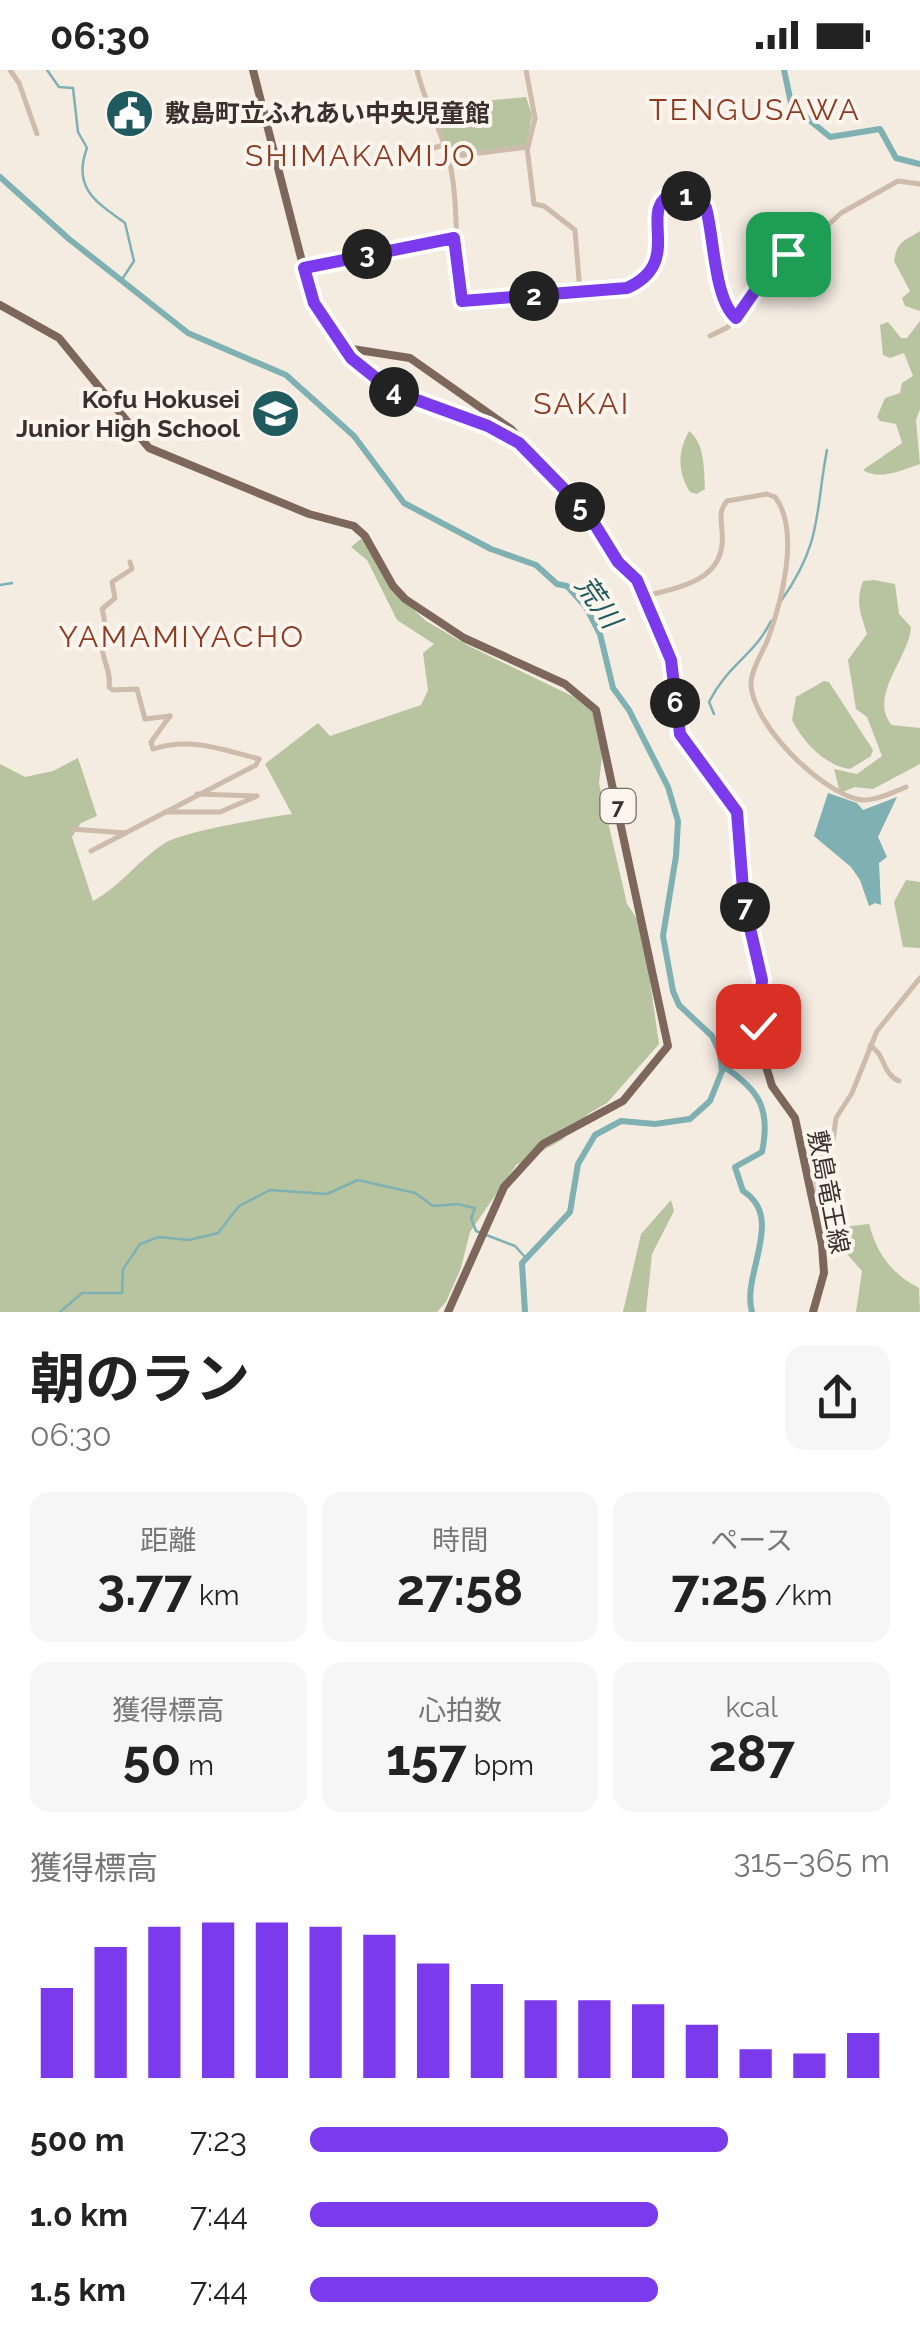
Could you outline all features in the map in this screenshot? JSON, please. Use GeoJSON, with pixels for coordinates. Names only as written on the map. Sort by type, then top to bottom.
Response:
{"type":"FeatureCollection","features":[{"type":"Feature","properties":{"kind":"main road","name":"敷島竜王線"},"geometry":{"type":"LineString","coordinates":[[252,70],[314,303],[345,352],[392,391],[488,426],[519,443],[592,520],[646,596],[671,660],[680,734],[737,812],[744,902],[762,980],[758,1040],[775,1092],[795,1118],[824,1273],[813,1312]]}},
{"type":"Feature","properties":{"kind":"main road","name":"7"},"geometry":{"type":"LineString","coordinates":[[0,306],[60,338],[150,448],[310,514],[354,526],[365,536],[405,598],[464,638],[565,684],[596,710],[668,1046],[624,1101],[543,1144],[504,1186],[448,1312]]}},
{"type":"Feature","properties":{"kind":"main road","name":"敷島竜王線"},"geometry":{"type":"LineString","coordinates":[[345,352],[352,349],[410,358],[502,422],[519,436],[519,443]]}},
{"type":"Feature","properties":{"kind":"street"},"geometry":{"type":"LineString","coordinates":[[10,70],[19,83],[37,134]]}},
{"type":"Feature","properties":{"kind":"street"},"geometry":{"type":"LineString","coordinates":[[417,70],[453,177],[454,238],[462,301],[627,288],[646,276],[660,249],[658,203],[665,196],[680,194],[706,208],[721,284],[729,312],[736,318]]}},
{"type":"Feature","properties":{"kind":"street"},"geometry":{"type":"LineString","coordinates":[[526,70],[535,118],[527,148],[534,204],[544,206],[575,228],[580,292]]}},
{"type":"Feature","properties":{"kind":"street"},"geometry":{"type":"LineString","coordinates":[[416,154],[443,145]]}},
{"type":"Feature","properties":{"kind":"street"},"geometry":{"type":"LineString","coordinates":[[448,158],[527,148]]}},
{"type":"Feature","properties":{"kind":"street"},"geometry":{"type":"LineString","coordinates":[[710,336],[725,330],[736,318],[776,262],[810,242],[841,213],[898,181],[920,184]]}},
{"type":"Feature","properties":{"kind":"street"},"geometry":{"type":"LineString","coordinates":[[304,268],[454,238]]}},
{"type":"Feature","properties":{"kind":"street"},"geometry":{"type":"LineString","coordinates":[[646,596],[695,582],[711,571],[721,551],[720,510],[727,500],[772,495],[782,507],[788,557],[770,634],[752,678],[754,694],[792,754],[826,786],[865,800],[906,787]]}},
{"type":"Feature","properties":{"kind":"street"},"geometry":{"type":"LineString","coordinates":[[91,852],[259,760],[193,743],[170,742],[153,749],[151,742],[170,716],[145,719],[136,689],[110,688],[102,648],[107,626],[102,609],[114,598],[112,582],[132,570],[130,562]]}},
{"type":"Feature","properties":{"kind":"street"},"geometry":{"type":"LineString","coordinates":[[165,812],[220,812],[257,796],[197,794]]}},
{"type":"Feature","properties":{"kind":"street"},"geometry":{"type":"LineString","coordinates":[[71,829],[126,833]]}},
{"type":"Feature","properties":{"kind":"street"},"geometry":{"type":"LineString","coordinates":[[813,1208],[818,1202],[816,1161],[834,1140],[836,1118],[852,1092],[870,1046],[920,978]]}},
{"type":"Feature","properties":{"kind":"street"},"geometry":{"type":"LineString","coordinates":[[870,1046],[880,1054],[889,1075],[899,1081]]}},
{"type":"Feature","properties":{"kind":"green space"},"geometry":{"type":"Polygon","coordinates":[[[526,97],[532,115],[527,145],[454,154],[430,106],[526,97]]]}},
{"type":"Feature","properties":{"kind":"green space"},"geometry":{"type":"Polygon","coordinates":[[[920,231],[920,311],[905,306],[902,298],[910,291],[894,261],[900,245],[920,231]]]}},
{"type":"Feature","properties":{"kind":"green space"},"geometry":{"type":"Polygon","coordinates":[[[920,321],[920,409],[916,420],[920,464],[891,473],[869,473],[863,470],[902,443],[896,424],[877,417],[885,398],[900,393],[902,383],[913,376],[904,353],[890,358],[883,355],[880,325],[888,322],[901,338],[907,338],[920,321]]]}},
{"type":"Feature","properties":{"kind":"green space"},"geometry":{"type":"Polygon","coordinates":[[[689,431],[698,442],[704,465],[705,489],[697,494],[690,492],[681,469],[681,454],[689,431]]]}},
{"type":"Feature","properties":{"kind":"green space"},"geometry":{"type":"Polygon","coordinates":[[[362,538],[404,601],[426,621],[574,697],[593,713],[602,756],[599,783],[627,904],[642,926],[659,1044],[607,1103],[588,1114],[562,1140],[516,1165],[470,1232],[461,1268],[446,1302],[437,1312],[0,1312],[0,764],[25,777],[53,771],[78,758],[97,816],[81,823],[72,837],[93,901],[174,839],[292,814],[265,764],[318,723],[330,736],[421,705],[428,690],[423,653],[434,644],[397,620],[367,560],[351,547],[362,538]]]}},
{"type":"Feature","properties":{"kind":"green space"},"geometry":{"type":"Polygon","coordinates":[[[863,581],[895,584],[899,614],[911,627],[884,702],[892,725],[920,728],[920,764],[873,789],[855,787],[840,793],[834,769],[857,774],[882,756],[867,717],[856,709],[848,660],[867,634],[859,602],[863,581]]]}},
{"type":"Feature","properties":{"kind":"green space"},"geometry":{"type":"Polygon","coordinates":[[[829,682],[873,750],[871,756],[850,769],[816,752],[792,720],[796,697],[829,682]]]}},
{"type":"Feature","properties":{"kind":"green space"},"geometry":{"type":"Polygon","coordinates":[[[906,880],[920,882],[920,948],[903,947],[894,902],[906,880]]]}},
{"type":"Feature","properties":{"kind":"green space"},"geometry":{"type":"Polygon","coordinates":[[[671,1200],[674,1211],[652,1254],[646,1312],[623,1312],[641,1234],[671,1200]]]}},
{"type":"Feature","properties":{"kind":"green space"},"geometry":{"type":"Polygon","coordinates":[[[869,1224],[887,1262],[919,1288],[920,1312],[856,1312],[862,1271],[825,1229],[869,1224]]]}},
{"type":"Feature","properties":{"kind":"water"},"geometry":{"type":"Polygon","coordinates":[[[828,793],[857,803],[863,810],[897,797],[878,837],[887,857],[879,863],[881,905],[869,906],[851,867],[814,836],[828,793]]]}},
{"type":"Feature","properties":{"kind":"waterway"},"geometry":{"type":"LineString","coordinates":[[47,70],[59,87],[73,88],[78,132],[87,148],[83,162],[85,184],[96,201],[125,223],[134,261],[121,281]]}},
{"type":"Feature","properties":{"kind":"waterway"},"geometry":{"type":"LineString","coordinates":[[784,70],[793,112],[830,137],[880,129],[896,158],[920,164]]}},
{"type":"Feature","properties":{"kind":"waterway","name":"荒川"},"geometry":{"type":"LineString","coordinates":[[0,177],[69,239],[188,333],[286,375],[354,436],[404,503],[491,549],[536,565],[557,584],[567,586],[586,607],[600,634],[613,688],[629,710],[668,787],[678,821],[663,936],[673,991],[679,1005],[712,1036],[720,1053],[722,1071],[710,1101],[690,1119],[655,1124],[621,1121],[595,1135],[578,1164],[570,1212],[522,1263],[525,1312]]}},
{"type":"Feature","properties":{"kind":"waterway"},"geometry":{"type":"LineString","coordinates":[[781,601],[811,543],[827,450]]}},
{"type":"Feature","properties":{"kind":"waterway"},"geometry":{"type":"LineString","coordinates":[[0,585],[12,583]]}},
{"type":"Feature","properties":{"kind":"waterway"},"geometry":{"type":"LineString","coordinates":[[714,714],[709,702],[716,689],[771,621]]}},
{"type":"Feature","properties":{"kind":"waterway"},"geometry":{"type":"LineString","coordinates":[[723,1066],[754,1092],[765,1123],[762,1152],[735,1167],[743,1191],[755,1202],[761,1216],[760,1247],[750,1297],[752,1312]]}},
{"type":"Feature","properties":{"kind":"waterway"},"geometry":{"type":"LineString","coordinates":[[60,1312],[82,1293],[122,1293],[123,1269],[140,1244],[159,1237],[189,1240],[218,1233],[239,1206],[270,1190],[327,1194],[358,1180],[415,1193],[433,1206],[457,1204],[475,1208],[471,1218],[476,1231],[515,1246],[525,1257]]}},
{"type":"Feature","properties":{"kind":"place","name":"敷島町立ふれあい中央児童館"},"geometry":{"type":"Point","coordinates":[130,113]}},
{"type":"Feature","properties":{"kind":"place","name":"Kofu Hokusei Junior High School"},"geometry":{"type":"Point","coordinates":[275,413]}},
{"type":"Feature","properties":{"kind":"district","name":"TENGUSAWA"},"geometry":{"type":"Point","coordinates":[755,109]}},
{"type":"Feature","properties":{"kind":"district","name":"SHIMAKAMIJO"},"geometry":{"type":"Point","coordinates":[361,155]}},
{"type":"Feature","properties":{"kind":"district","name":"SAKAI"},"geometry":{"type":"Point","coordinates":[582,403]}},
{"type":"Feature","properties":{"kind":"district","name":"YAMAMIYACHO"},"geometry":{"type":"Point","coordinates":[182,636]}},
{"type":"Feature","properties":{"kind":"route"},"geometry":{"type":"LineString","coordinates":[[758,1026],[761,968],[744,902],[737,812],[680,734],[671,660],[637,580],[618,562],[592,520],[519,443],[488,426],[392,391],[351,358],[329,331],[314,303],[304,268],[454,238],[462,301],[627,288],[641,281],[653,266],[660,249],[656,208],[665,196],[674,193],[700,201],[706,208],[714,260],[729,312],[736,318],[773,265],[788,254]]}}]}
